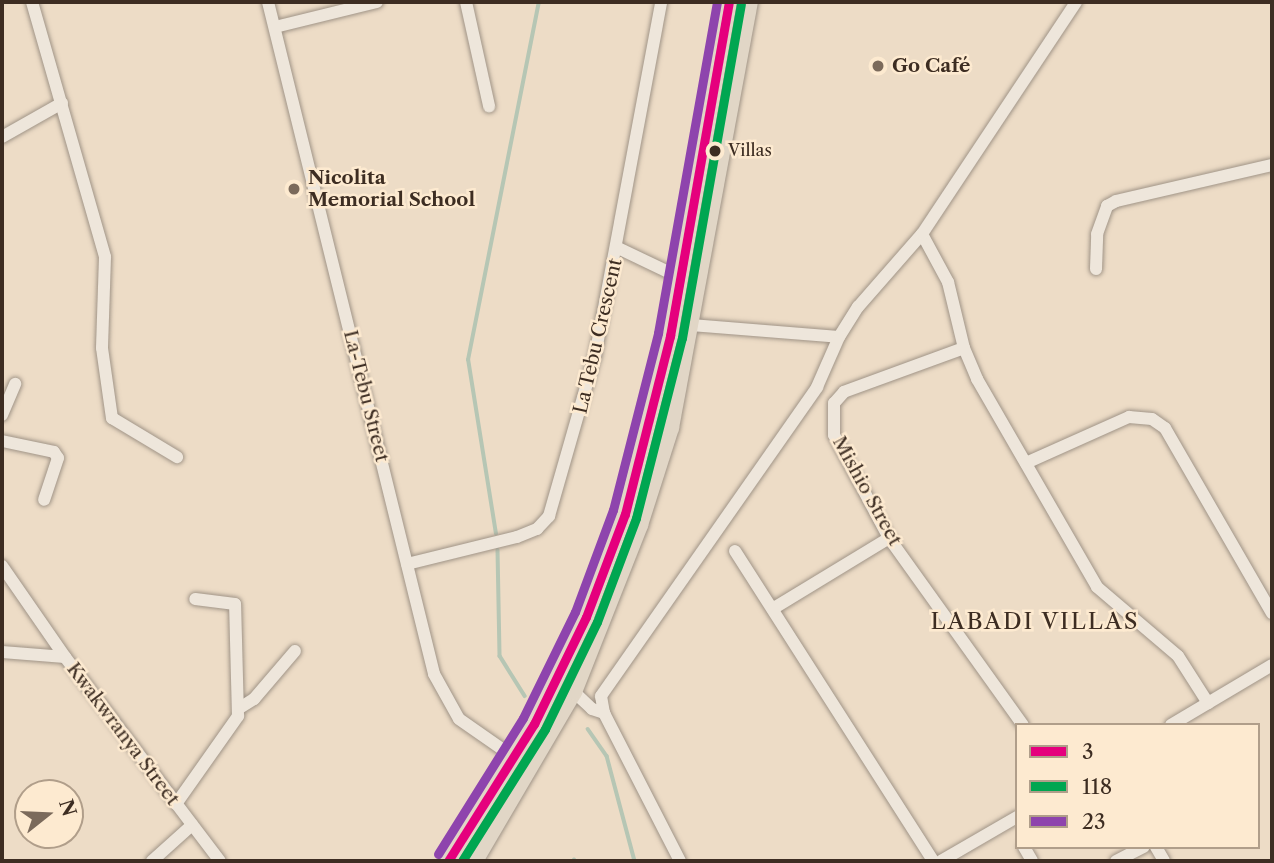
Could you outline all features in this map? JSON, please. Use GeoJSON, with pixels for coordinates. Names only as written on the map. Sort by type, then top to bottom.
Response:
{"type":"FeatureCollection","features":[{"type":"Feature","properties":{"kind":"main road"},"geometry":{"type":"LineString","coordinates":[[447,861],[515,758],[586,617],[625,514],[653,414],[681,278],[729,2]]}},
{"type":"Feature","properties":{"kind":"main road"},"geometry":{"type":"LineString","coordinates":[[475,861],[574,692],[640,525],[671,428],[750,2]]}},
{"type":"Feature","properties":{"kind":"street"},"geometry":{"type":"LineString","coordinates":[[32,2],[107,272],[102,348],[112,418],[177,457]]}},
{"type":"Feature","properties":{"kind":"street","name":"La-Tebu Street"},"geometry":{"type":"LineString","coordinates":[[268,2],[434,674],[450,708],[473,732],[515,758]]}},
{"type":"Feature","properties":{"kind":"street"},"geometry":{"type":"LineString","coordinates":[[275,27],[377,2]]}},
{"type":"Feature","properties":{"kind":"street"},"geometry":{"type":"LineString","coordinates":[[466,2],[489,106]]}},
{"type":"Feature","properties":{"kind":"street","name":"La Tebu Crescent"},"geometry":{"type":"LineString","coordinates":[[407,564],[517,537],[537,529],[550,516],[595,356],[618,248],[661,2]]}},
{"type":"Feature","properties":{"kind":"street"},"geometry":{"type":"LineString","coordinates":[[680,861],[604,713],[600,696],[817,387],[839,337],[858,307],[922,234],[1076,2]]}},
{"type":"Feature","properties":{"kind":"street"},"geometry":{"type":"LineString","coordinates":[[2,137],[62,103]]}},
{"type":"Feature","properties":{"kind":"street"},"geometry":{"type":"LineString","coordinates":[[1096,269],[1097,234],[1107,206],[1116,201],[1272,164]]}},
{"type":"Feature","properties":{"kind":"street"},"geometry":{"type":"LineString","coordinates":[[922,234],[948,282],[964,348],[1097,587],[1178,656],[1208,703]]}},
{"type":"Feature","properties":{"kind":"street"},"geometry":{"type":"LineString","coordinates":[[618,248],[681,278]]}},
{"type":"Feature","properties":{"kind":"street"},"geometry":{"type":"LineString","coordinates":[[691,325],[839,337]]}},
{"type":"Feature","properties":{"kind":"street","name":"Mishio Street"},"geometry":{"type":"LineString","coordinates":[[964,348],[844,392],[834,403],[834,435],[889,538],[1022,723]]}},
{"type":"Feature","properties":{"kind":"street"},"geometry":{"type":"LineString","coordinates":[[2,415],[15,384]]}},
{"type":"Feature","properties":{"kind":"street"},"geometry":{"type":"LineString","coordinates":[[1026,463],[1129,417],[1152,419],[1165,428],[1272,613]]}},
{"type":"Feature","properties":{"kind":"street"},"geometry":{"type":"LineString","coordinates":[[2,441],[54,452],[58,458],[44,500]]}},
{"type":"Feature","properties":{"kind":"street"},"geometry":{"type":"LineString","coordinates":[[774,608],[889,538]]}},
{"type":"Feature","properties":{"kind":"street"},"geometry":{"type":"LineString","coordinates":[[735,551],[774,608],[933,861]]}},
{"type":"Feature","properties":{"kind":"street"},"geometry":{"type":"LineString","coordinates":[[2,566],[65,657]]}},
{"type":"Feature","properties":{"kind":"street"},"geometry":{"type":"LineString","coordinates":[[176,804],[235,723],[238,709],[235,604],[195,599]]}},
{"type":"Feature","properties":{"kind":"street"},"geometry":{"type":"LineString","coordinates":[[238,709],[254,699],[295,651]]}},
{"type":"Feature","properties":{"kind":"street","name":"Kwakwranya Street"},"geometry":{"type":"LineString","coordinates":[[2,652],[65,657],[220,861]]}},
{"type":"Feature","properties":{"kind":"street"},"geometry":{"type":"LineString","coordinates":[[1174,723],[1272,665]]}},
{"type":"Feature","properties":{"kind":"street"},"geometry":{"type":"LineString","coordinates":[[574,692],[592,709],[604,713]]}},
{"type":"Feature","properties":{"kind":"street"},"geometry":{"type":"LineString","coordinates":[[941,861],[1013,819]]}},
{"type":"Feature","properties":{"kind":"street"},"geometry":{"type":"LineString","coordinates":[[152,861],[192,825]]}},
{"type":"Feature","properties":{"kind":"street"},"geometry":{"type":"LineString","coordinates":[[1116,861],[1140,849]]}},
{"type":"Feature","properties":{"kind":"waterway"},"geometry":{"type":"LineString","coordinates":[[496,534],[468,360],[539,2]]}},
{"type":"Feature","properties":{"kind":"waterway"},"geometry":{"type":"LineString","coordinates":[[498,550],[500,656],[525,696]]}},
{"type":"Feature","properties":{"kind":"waterway"},"geometry":{"type":"LineString","coordinates":[[588,729],[607,756],[635,861]]}},
{"type":"Feature","properties":{"kind":"transit line","name":"23"},"geometry":{"type":"LineString","coordinates":[[438,854],[523,718],[575,612],[613,510],[658,333],[717,2]]}},
{"type":"Feature","properties":{"kind":"transit line","name":"3"},"geometry":{"type":"LineString","coordinates":[[448,861],[534,724],[586,617],[625,514],[670,336],[729,2]]}},
{"type":"Feature","properties":{"kind":"transit line","name":"118"},"geometry":{"type":"LineString","coordinates":[[462,861],[545,729],[597,622],[636,518],[682,338],[741,4]]}},
{"type":"Feature","properties":{"kind":"place","name":"Go Café"},"geometry":{"type":"Point","coordinates":[878,66]}},
{"type":"Feature","properties":{"kind":"place","name":"Villas"},"geometry":{"type":"Point","coordinates":[715,151]}},
{"type":"Feature","properties":{"kind":"place","name":"Nicolita Memorial School"},"geometry":{"type":"Point","coordinates":[294,189]}},
{"type":"Feature","properties":{"kind":"district","name":"LABADI VILLAS"},"geometry":{"type":"Point","coordinates":[1035,621]}}]}
